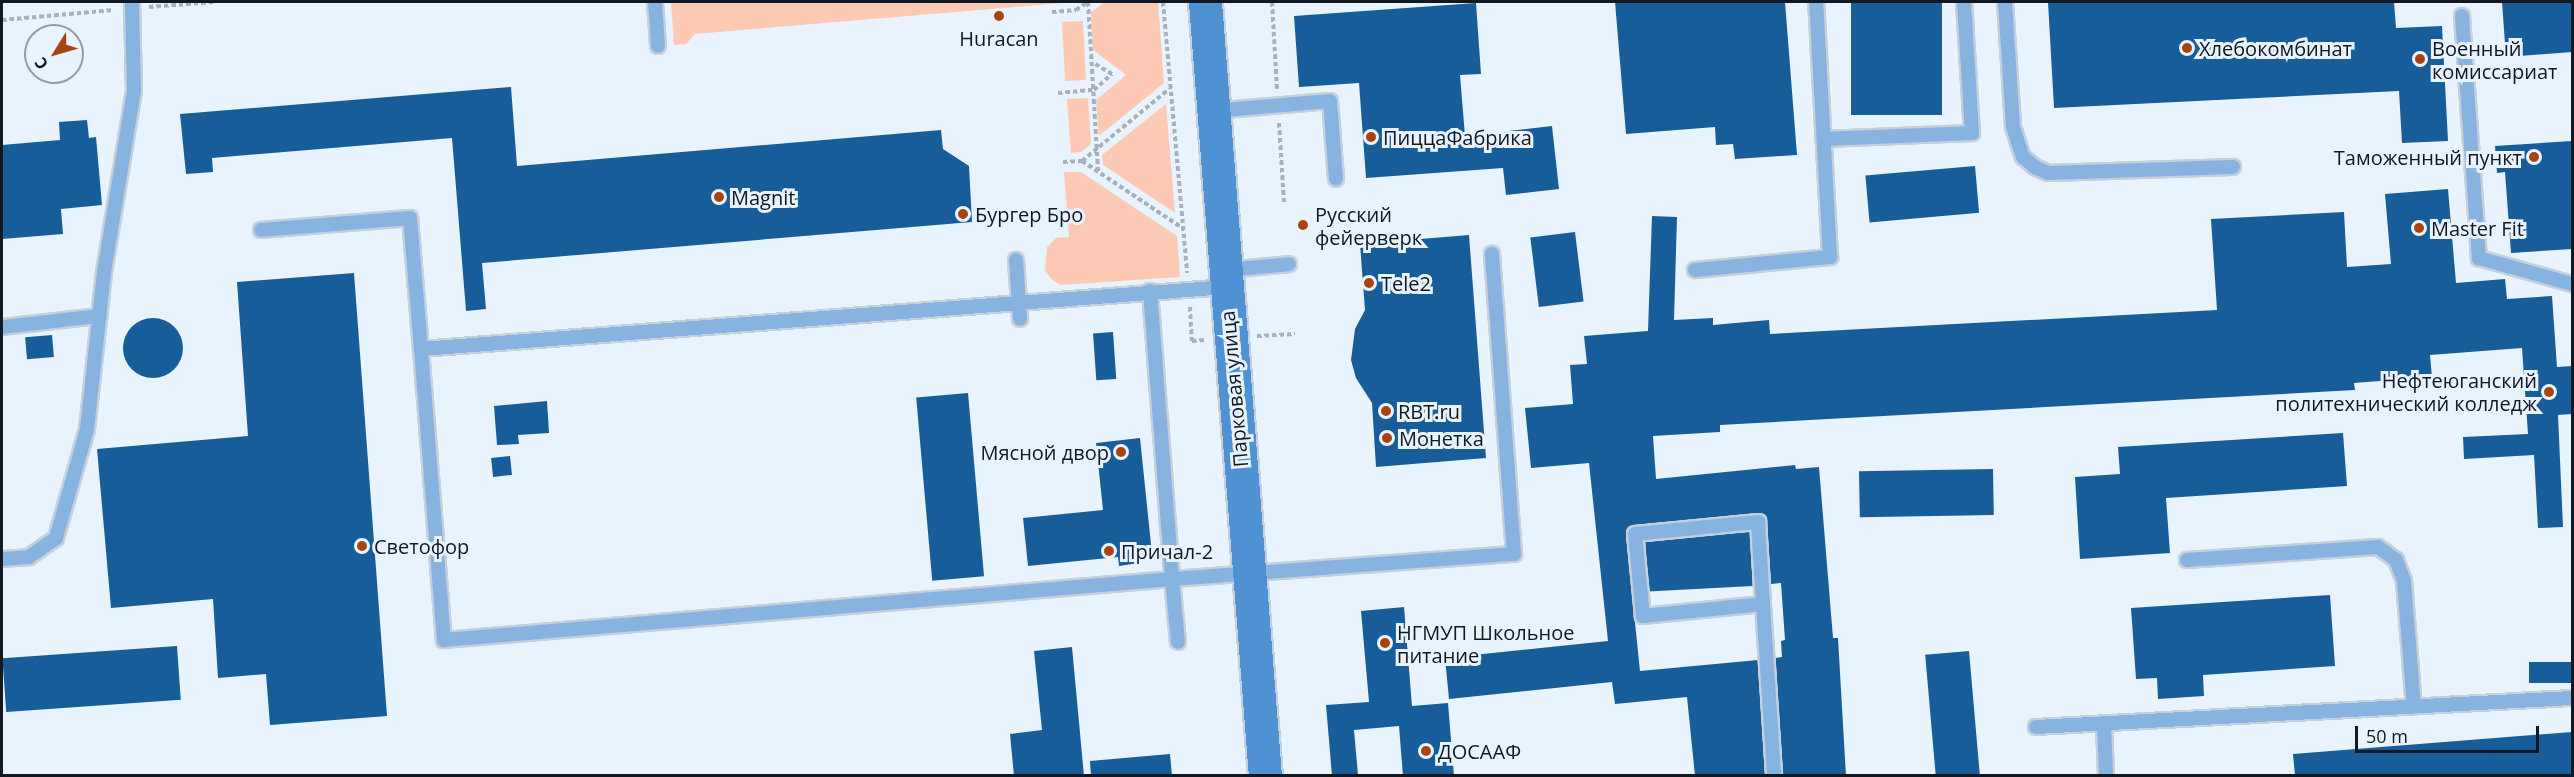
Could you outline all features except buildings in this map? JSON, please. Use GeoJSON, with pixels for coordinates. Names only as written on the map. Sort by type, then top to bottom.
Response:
{"type":"FeatureCollection","features":[{"type":"Feature","properties":{"kind":"main road","name":"Парковая улица"},"geometry":{"type":"LineString","coordinates":[[1205,2],[1265,776]]}},
{"type":"Feature","properties":{"kind":"lane"},"geometry":{"type":"LineString","coordinates":[[655,2],[658,46]]}},
{"type":"Feature","properties":{"kind":"lane"},"geometry":{"type":"LineString","coordinates":[[1695,270],[1830,258],[1816,2]]}},
{"type":"Feature","properties":{"kind":"lane"},"geometry":{"type":"LineString","coordinates":[[1824,139],[1972,133],[1964,2]]}},
{"type":"Feature","properties":{"kind":"lane"},"geometry":{"type":"LineString","coordinates":[[2005,2],[2016,143],[2035,167],[2048,173],[2233,167]]}},
{"type":"Feature","properties":{"kind":"lane"},"geometry":{"type":"LineString","coordinates":[[2,559],[29,557],[56,538],[87,429],[99,316],[134,91],[133,5]]}},
{"type":"Feature","properties":{"kind":"lane"},"geometry":{"type":"LineString","coordinates":[[2462,16],[2479,258],[2572,284]]}},
{"type":"Feature","properties":{"kind":"lane"},"geometry":{"type":"LineString","coordinates":[[1213,111],[1329,101],[1336,179]]}},
{"type":"Feature","properties":{"kind":"lane"},"geometry":{"type":"LineString","coordinates":[[261,230],[410,218],[444,640],[1172,579],[1514,554],[1492,254]]}},
{"type":"Feature","properties":{"kind":"lane"},"geometry":{"type":"LineString","coordinates":[[1016,260],[1020,319]]}},
{"type":"Feature","properties":{"kind":"lane"},"geometry":{"type":"LineString","coordinates":[[421,349],[1150,291],[1289,264]]}},
{"type":"Feature","properties":{"kind":"lane"},"geometry":{"type":"LineString","coordinates":[[1150,291],[1178,642]]}},
{"type":"Feature","properties":{"kind":"lane"},"geometry":{"type":"LineString","coordinates":[[2,327],[99,316]]}},
{"type":"Feature","properties":{"kind":"lane"},"geometry":{"type":"LineString","coordinates":[[1763,604],[1643,616],[1635,534],[1758,522],[1774,776]]}},
{"type":"Feature","properties":{"kind":"lane"},"geometry":{"type":"LineString","coordinates":[[2187,560],[2378,547],[2396,560],[2404,581],[2414,706]]}},
{"type":"Feature","properties":{"kind":"lane"},"geometry":{"type":"LineString","coordinates":[[2036,728],[2572,698]]}},
{"type":"Feature","properties":{"kind":"lane"},"geometry":{"type":"LineString","coordinates":[[2104,724],[2106,776]]}},
{"type":"Feature","properties":{"kind":"path"},"geometry":{"type":"LineString","coordinates":[[2,20],[133,5],[214,2]]}},
{"type":"Feature","properties":{"kind":"path"},"geometry":{"type":"LineString","coordinates":[[1052,12],[1076,10],[1088,2]]}},
{"type":"Feature","properties":{"kind":"path"},"geometry":{"type":"LineString","coordinates":[[1088,2],[1098,172]]}},
{"type":"Feature","properties":{"kind":"path"},"geometry":{"type":"LineString","coordinates":[[1058,93],[1094,90],[1112,74],[1091,61]]}},
{"type":"Feature","properties":{"kind":"path"},"geometry":{"type":"LineString","coordinates":[[1063,162],[1082,161],[1170,89]]}},
{"type":"Feature","properties":{"kind":"path"},"geometry":{"type":"LineString","coordinates":[[1082,161],[1184,230]]}},
{"type":"Feature","properties":{"kind":"shaded area"},"geometry":{"type":"Polygon","coordinates":[[[671,2],[1074,2],[695,34],[686,44],[674,45],[671,2]]]}},
{"type":"Feature","properties":{"kind":"shaded area"},"geometry":{"type":"Polygon","coordinates":[[[1105,2],[1158,2],[1164,83],[1099,136],[1096,100],[1126,75],[1093,50],[1091,12],[1105,2]]]}},
{"type":"Feature","properties":{"kind":"shaded area"},"geometry":{"type":"Polygon","coordinates":[[[1083,21],[1086,80],[1065,81],[1062,22],[1083,21]]]}},
{"type":"Feature","properties":{"kind":"shaded area"},"geometry":{"type":"Polygon","coordinates":[[[1088,98],[1091,144],[1081,152],[1071,153],[1067,99],[1088,98]]]}},
{"type":"Feature","properties":{"kind":"shaded area"},"geometry":{"type":"Polygon","coordinates":[[[1166,104],[1175,213],[1103,165],[1102,155],[1166,104]]]}},
{"type":"Feature","properties":{"kind":"shaded area"},"geometry":{"type":"Polygon","coordinates":[[[1064,172],[1081,172],[1177,236],[1180,277],[1061,285],[1051,279],[1045,270],[1047,247],[1056,238],[1069,237],[1064,172]]]}},
{"type":"Feature","properties":{"kind":"place","name":"Huracan"},"geometry":{"type":"Point","coordinates":[999,16]}},
{"type":"Feature","properties":{"kind":"place","name":"Хлебокомбинат"},"geometry":{"type":"Point","coordinates":[2187,48]}},
{"type":"Feature","properties":{"kind":"place","name":"Военный комиссариат"},"geometry":{"type":"Point","coordinates":[2420,59]}},
{"type":"Feature","properties":{"kind":"place","name":"ПиццаФабрика"},"geometry":{"type":"Point","coordinates":[1371,137]}},
{"type":"Feature","properties":{"kind":"place","name":"Таможенный пункт"},"geometry":{"type":"Point","coordinates":[2534,157]}},
{"type":"Feature","properties":{"kind":"place","name":"Magnit"},"geometry":{"type":"Point","coordinates":[719,197]}},
{"type":"Feature","properties":{"kind":"place","name":"Бургер Бро"},"geometry":{"type":"Point","coordinates":[963,214]}},
{"type":"Feature","properties":{"kind":"place","name":"Русский фейерверк"},"geometry":{"type":"Point","coordinates":[1303,225]}},
{"type":"Feature","properties":{"kind":"place","name":"Master Fit"},"geometry":{"type":"Point","coordinates":[2419,228]}},
{"type":"Feature","properties":{"kind":"place","name":"Tele2"},"geometry":{"type":"Point","coordinates":[1369,283]}},
{"type":"Feature","properties":{"kind":"place","name":"Нефтеюганский политехнический колледж"},"geometry":{"type":"Point","coordinates":[2549,392]}},
{"type":"Feature","properties":{"kind":"place","name":"RBT.ru"},"geometry":{"type":"Point","coordinates":[1386,411]}},
{"type":"Feature","properties":{"kind":"place","name":"Монетка"},"geometry":{"type":"Point","coordinates":[1387,438]}},
{"type":"Feature","properties":{"kind":"place","name":"Мясной двор"},"geometry":{"type":"Point","coordinates":[1121,452]}},
{"type":"Feature","properties":{"kind":"place","name":"Светофор"},"geometry":{"type":"Point","coordinates":[362,546]}},
{"type":"Feature","properties":{"kind":"place","name":"Причал-2"},"geometry":{"type":"Point","coordinates":[1109,551]}},
{"type":"Feature","properties":{"kind":"place","name":"НГМУП Школьное питание"},"geometry":{"type":"Point","coordinates":[1385,643]}},
{"type":"Feature","properties":{"kind":"place","name":"ДОСААФ"},"geometry":{"type":"Point","coordinates":[1426,751]}}]}
